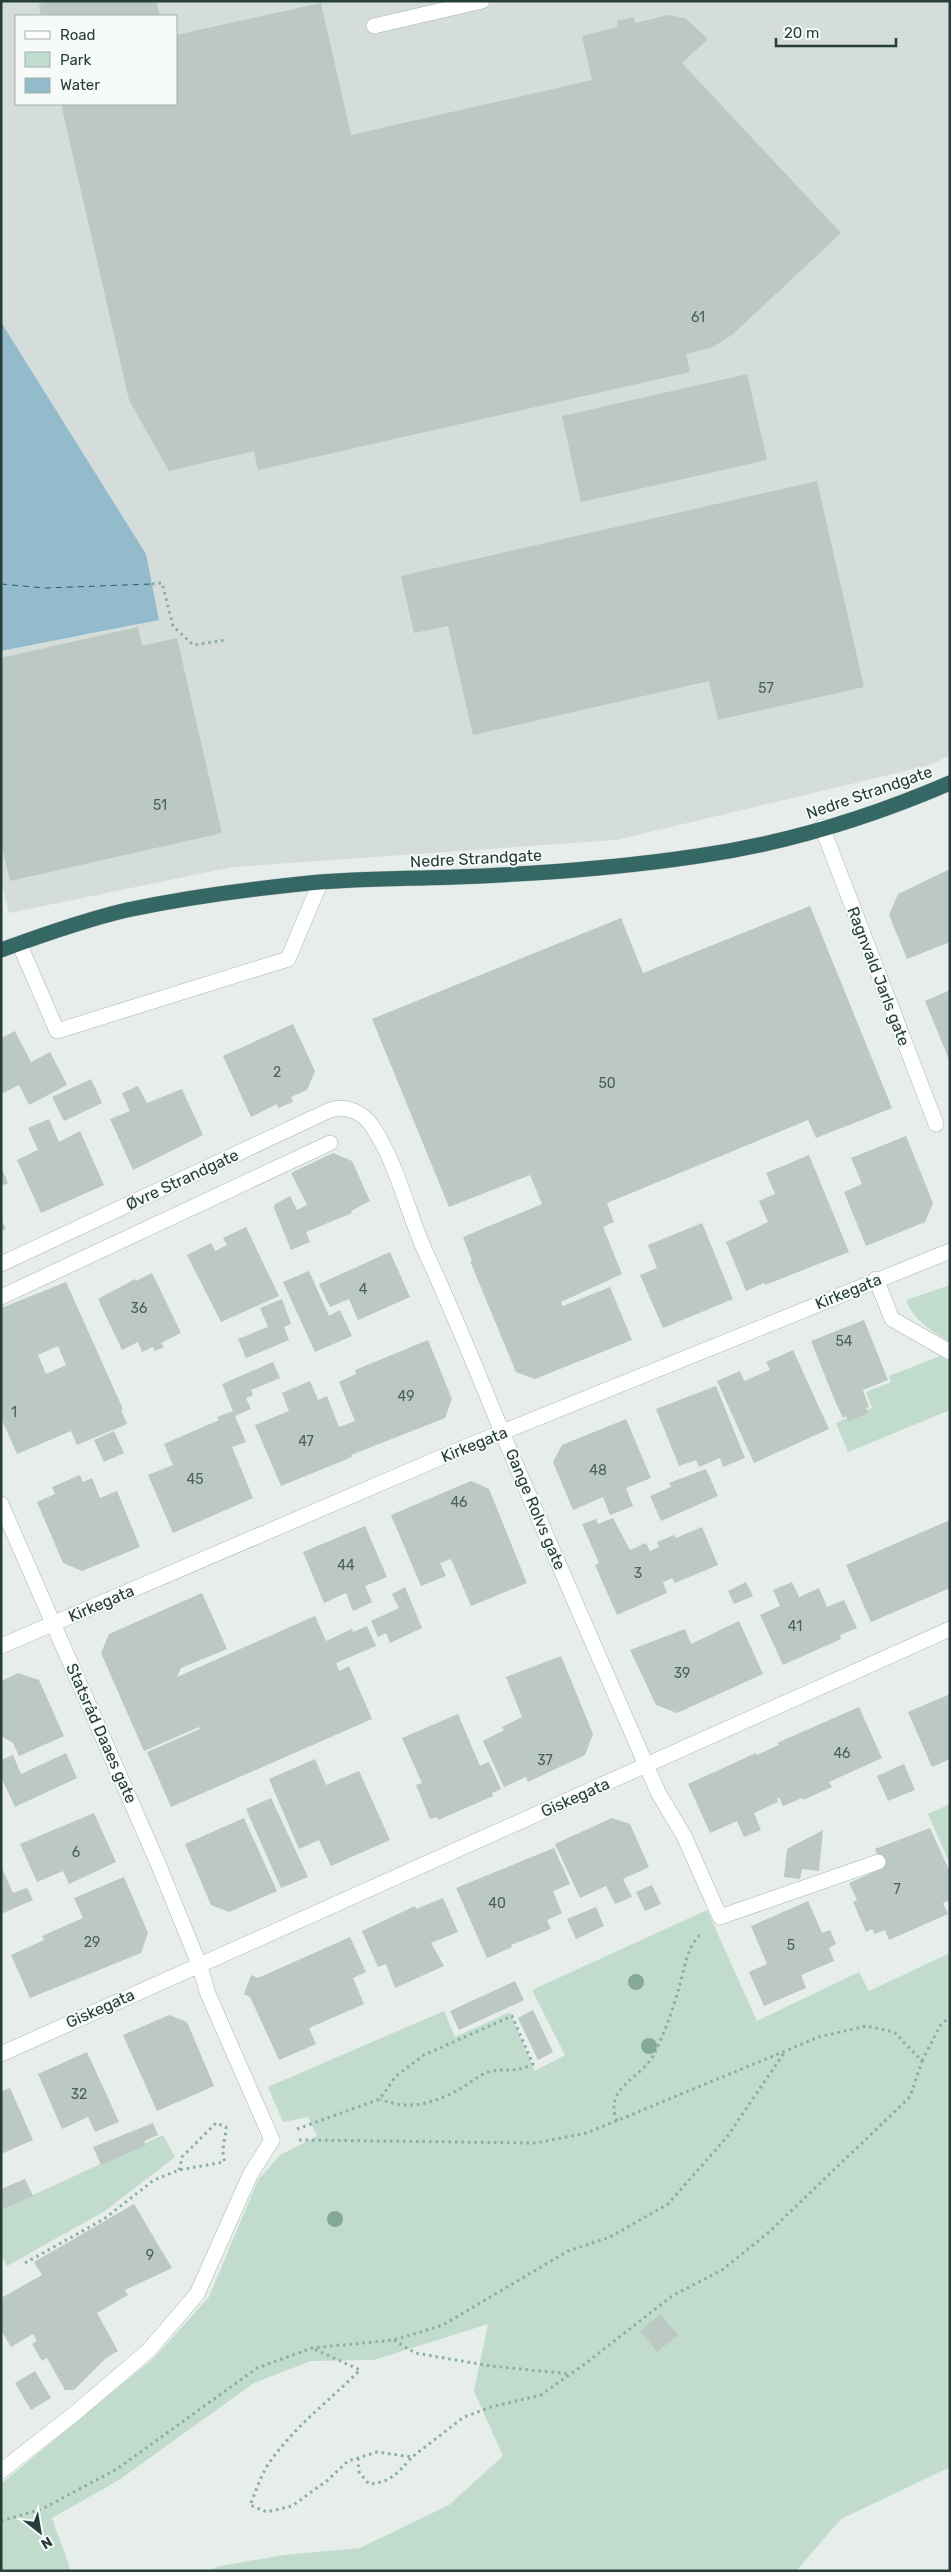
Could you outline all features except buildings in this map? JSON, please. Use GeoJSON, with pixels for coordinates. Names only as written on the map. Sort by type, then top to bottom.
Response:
{"type":"FeatureCollection","features":[{"type":"Feature","properties":{"kind":"highway","name":"Nedre Strandgate"},"geometry":{"type":"LineString","coordinates":[[1,950],[124,911],[204,896],[320,883],[479,876],[660,861],[751,846],[822,827],[891,805],[950,783]]}},
{"type":"Feature","properties":{"kind":"street"},"geometry":{"type":"LineString","coordinates":[[374,26],[482,1]]}},
{"type":"Feature","properties":{"kind":"street","name":"Ragnvald Jarls gate"},"geometry":{"type":"LineString","coordinates":[[822,827],[936,1124]]}},
{"type":"Feature","properties":{"kind":"street"},"geometry":{"type":"LineString","coordinates":[[20,943],[57,1031],[288,959],[320,883]]}},
{"type":"Feature","properties":{"kind":"street","name":"Øvre Strandgate"},"geometry":{"type":"LineString","coordinates":[[1,1264],[330,1110],[340,1107],[353,1110],[364,1117]]}},
{"type":"Feature","properties":{"kind":"street","name":"Gange Rolvs gate"},"geometry":{"type":"LineString","coordinates":[[364,1117],[382,1142],[503,1432],[646,1765],[659,1794],[684,1836],[720,1917]]}},
{"type":"Feature","properties":{"kind":"street"},"geometry":{"type":"LineString","coordinates":[[1,1297],[330,1143]]}},
{"type":"Feature","properties":{"kind":"street","name":"Kirkegata"},"geometry":{"type":"LineString","coordinates":[[1,1646],[503,1432],[876,1279],[950,1251]]}},
{"type":"Feature","properties":{"kind":"street"},"geometry":{"type":"LineString","coordinates":[[876,1279],[892,1319],[950,1352]]}},
{"type":"Feature","properties":{"kind":"street","name":"Statsråd Daaes gate"},"geometry":{"type":"LineString","coordinates":[[1,1504],[159,1866],[199,1964]]}},
{"type":"Feature","properties":{"kind":"street","name":"Giskegata"},"geometry":{"type":"LineString","coordinates":[[1,2054],[950,1630]]}},
{"type":"Feature","properties":{"kind":"street"},"geometry":{"type":"LineString","coordinates":[[720,1917],[878,1862]]}},
{"type":"Feature","properties":{"kind":"street"},"geometry":{"type":"LineString","coordinates":[[1,2471],[74,2414],[148,2351],[197,2294],[250,2174],[272,2140],[208,1994],[199,1964]]}},
{"type":"Feature","properties":{"kind":"path"},"geometry":{"type":"LineString","coordinates":[[152,584],[162,584],[173,626],[193,645],[226,640]]}},
{"type":"Feature","properties":{"kind":"path"},"geometry":{"type":"LineString","coordinates":[[618,2121],[613,2110],[613,2104],[619,2092],[653,2056],[678,1993],[693,1941],[720,1917]]}},
{"type":"Feature","properties":{"kind":"path"},"geometry":{"type":"LineString","coordinates":[[272,2140],[312,2122],[380,2098],[404,2104],[434,2102],[486,2073],[500,2070],[520,2071],[533,2064],[512,2016],[424,2055],[396,2076],[380,2098]]}},
{"type":"Feature","properties":{"kind":"path"},"geometry":{"type":"LineString","coordinates":[[358,2458],[359,2472],[369,2484],[384,2482],[398,2472],[412,2457],[464,2417],[491,2407],[541,2395],[672,2296],[722,2270],[769,2232],[910,2097],[922,2061],[941,2024],[950,2017]]}},
{"type":"Feature","properties":{"kind":"path"},"geometry":{"type":"LineString","coordinates":[[272,2140],[536,2143],[587,2133],[785,2053],[819,2037],[866,2026],[894,2032],[922,2061]]}},
{"type":"Feature","properties":{"kind":"path"},"geometry":{"type":"LineString","coordinates":[[1,2521],[42,2509],[117,2468],[257,2368],[312,2348],[394,2340],[444,2325],[568,2251],[610,2237],[668,2204],[727,2137],[785,2053]]}},
{"type":"Feature","properties":{"kind":"path"},"geometry":{"type":"LineString","coordinates":[[179,2170],[182,2157],[216,2123],[226,2127],[222,2151],[225,2161]]}},
{"type":"Feature","properties":{"kind":"path"},"geometry":{"type":"LineString","coordinates":[[25,2264],[111,2215],[154,2180],[179,2170],[225,2161],[257,2163]]}},
{"type":"Feature","properties":{"kind":"path"},"geometry":{"type":"LineString","coordinates":[[394,2340],[415,2353],[491,2366],[570,2374]]}},
{"type":"Feature","properties":{"kind":"path"},"geometry":{"type":"LineString","coordinates":[[312,2348],[360,2370],[328,2402],[301,2423],[268,2464],[250,2505],[267,2512],[292,2506],[328,2480],[348,2461],[377,2452],[412,2457]]}},
{"type":"Feature","properties":{"kind":"shaded area"},"geometry":{"type":"Polygon","coordinates":[[[1,1],[950,1],[950,755],[930,765],[616,840],[233,867],[9,913],[1,881],[1,651],[135,625],[146,554],[1,322],[1,1]]]}},
{"type":"Feature","properties":{"kind":"green space"},"geometry":{"type":"Polygon","coordinates":[[[950,1285],[950,1342],[918,1319],[906,1300],[950,1285]]]}},
{"type":"Feature","properties":{"kind":"green space"},"geometry":{"type":"Polygon","coordinates":[[[940,1356],[950,1362],[950,1410],[848,1452],[836,1423],[872,1408],[866,1392],[891,1382],[889,1376],[940,1356]]]}},
{"type":"Feature","properties":{"kind":"green space"},"geometry":{"type":"Polygon","coordinates":[[[950,1804],[950,1864],[928,1814],[950,1804]]]}},
{"type":"Feature","properties":{"kind":"green space"},"geometry":{"type":"Polygon","coordinates":[[[707,1910],[757,2021],[859,1972],[869,1991],[950,1953],[950,2467],[841,2519],[796,2571],[208,2571],[220,2566],[284,2555],[360,2548],[449,2505],[503,2456],[474,2391],[488,2324],[374,2360],[311,2361],[254,2383],[119,2480],[52,2518],[71,2571],[1,2571],[1,2484],[155,2357],[209,2297],[258,2180],[280,2155],[317,2136],[308,2117],[283,2122],[268,2087],[444,2011],[455,2037],[510,2012],[535,2071],[565,2055],[532,1990],[707,1910]]]}},
{"type":"Feature","properties":{"kind":"green space"},"geometry":{"type":"Polygon","coordinates":[[[163,2135],[175,2157],[105,2211],[7,2266],[1,2254],[1,2210],[163,2135]]]}},
{"type":"Feature","properties":{"kind":"water"},"geometry":{"type":"Polygon","coordinates":[[[1,322],[146,554],[159,620],[1,651],[1,322]]]}},
{"type":"Feature","properties":{"kind":"ferry route"},"geometry":{"type":"LineString","coordinates":[[1,584],[45,588],[152,584]]}}]}
